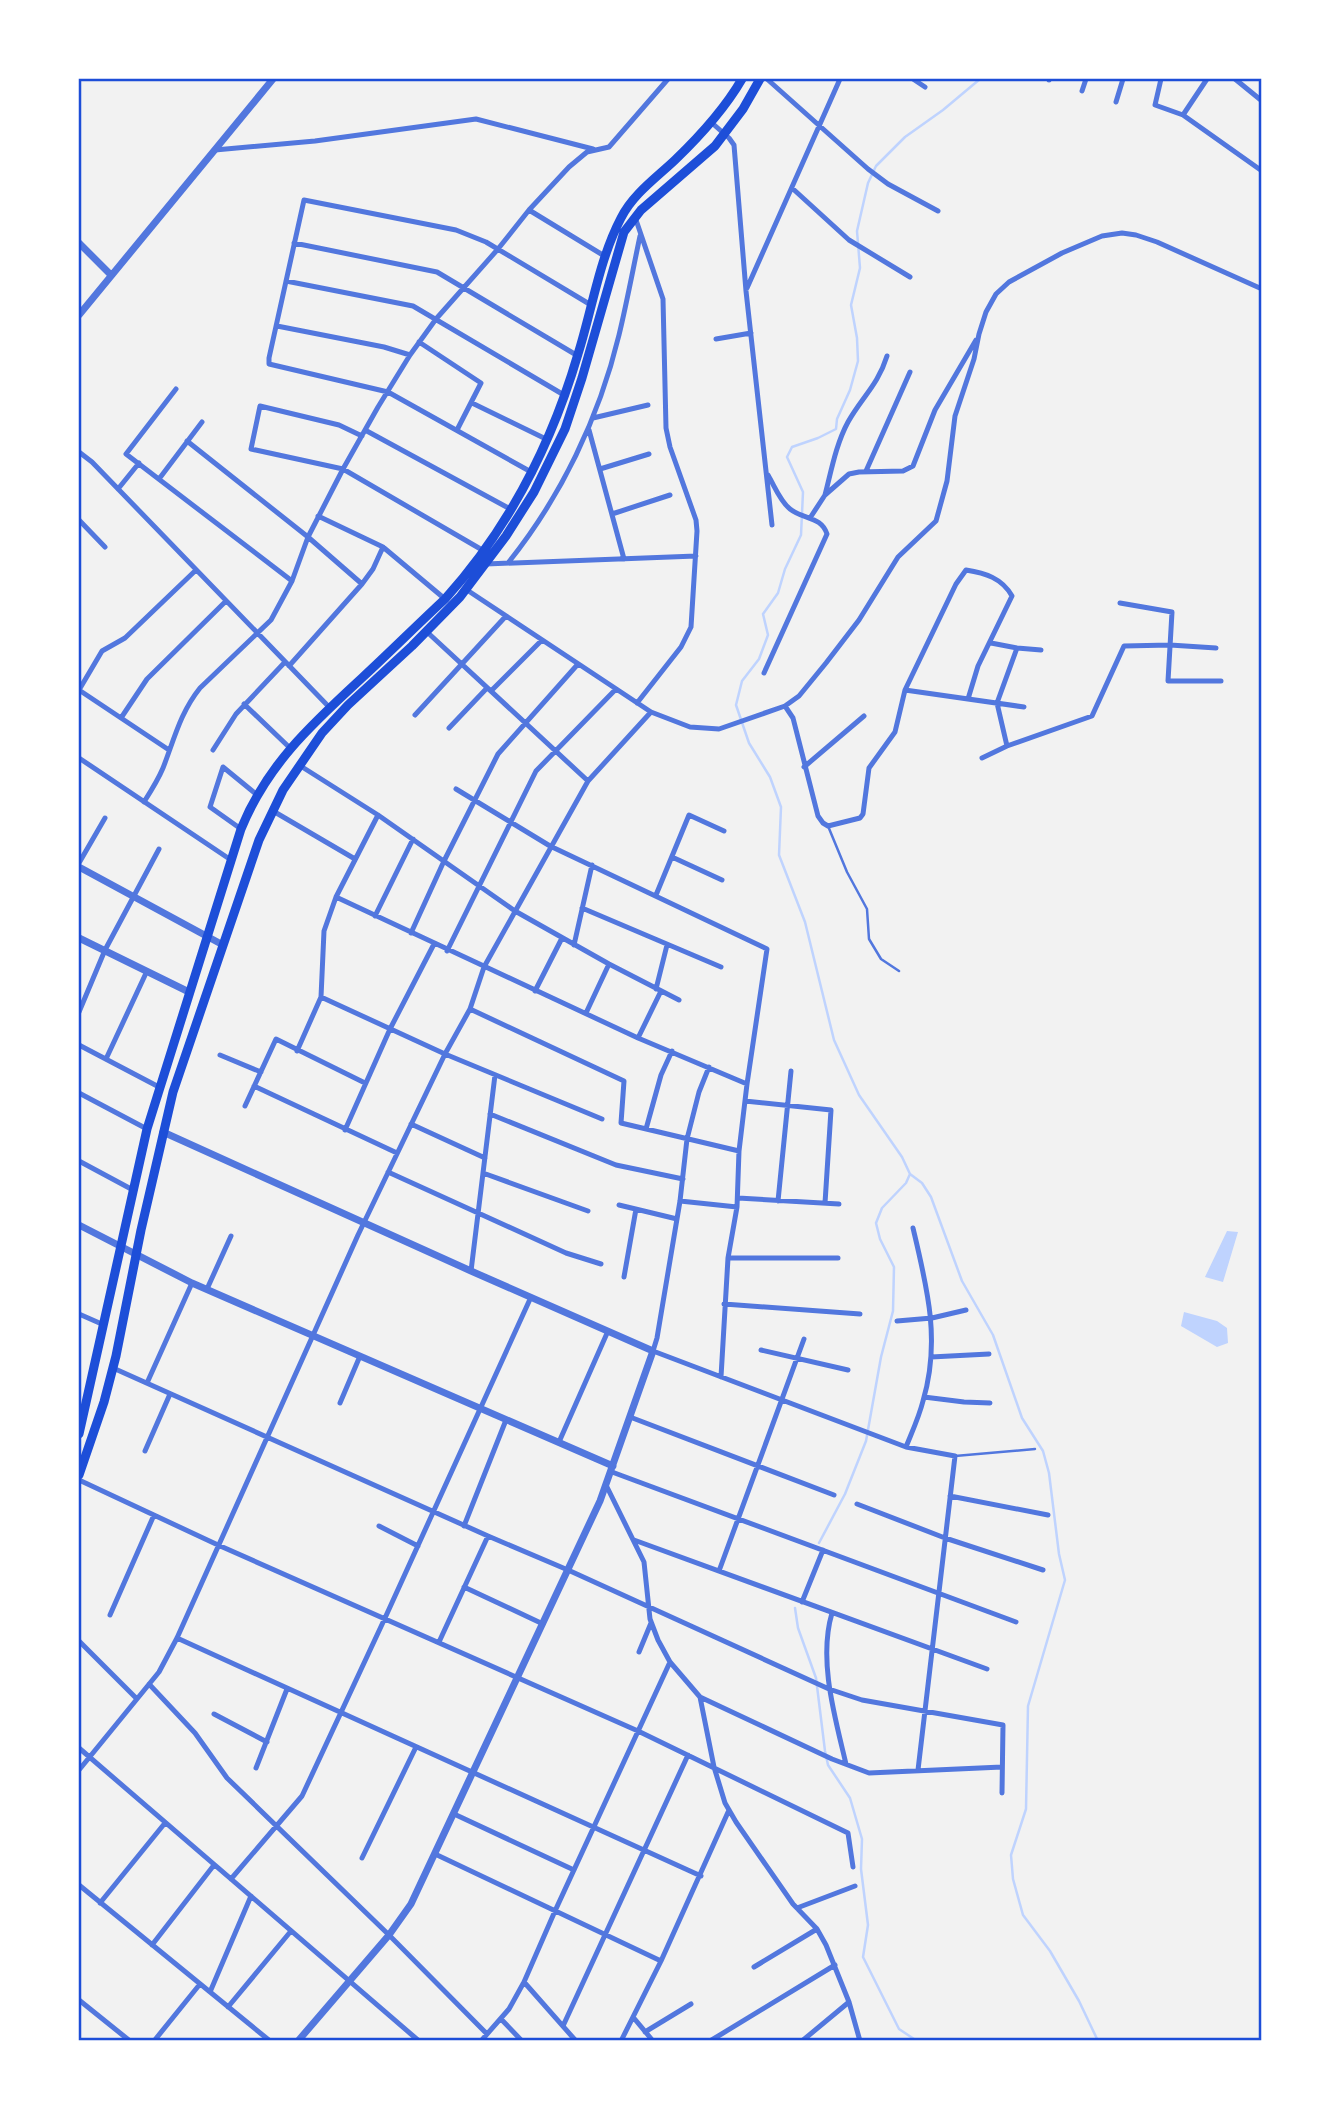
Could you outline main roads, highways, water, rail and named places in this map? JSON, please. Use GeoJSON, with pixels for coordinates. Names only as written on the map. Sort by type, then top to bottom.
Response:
{"type":"FeatureCollection","features":[{"type":"Feature","properties":{"kind":"main road"},"geometry":{"type":"LineString","coordinates":[[79,1434],[147,1129],[241,829],[256,794],[290,748],[445,599],[484,551],[512,510],[533,473],[565,396],[616,227],[629,205],[712,123],[742,79]]}},
{"type":"Feature","properties":{"kind":"main road"},"geometry":{"type":"LineString","coordinates":[[79,1478],[113,1368],[173,1092],[259,840],[272,811],[308,751],[337,717],[467,590],[534,492],[565,429],[620,243],[635,217],[725,134],[760,79]]}},
{"type":"Feature","properties":{"kind":"water"},"geometry":{"type":"Polygon","coordinates":[[[1227,1231],[1238,1232],[1223,1282],[1205,1277],[1227,1231]]]}},
{"type":"Feature","properties":{"kind":"water"},"geometry":{"type":"Polygon","coordinates":[[[1184,1312],[1217,1321],[1227,1328],[1228,1343],[1217,1347],[1181,1326],[1184,1312]]]}},
{"type":"Feature","properties":{"kind":"waterway"},"geometry":{"type":"LineString","coordinates":[[819,1543],[845,1494],[866,1441],[881,1357],[893,1311],[894,1267],[880,1239],[876,1223],[882,1208],[906,1183],[910,1174],[902,1157],[859,1095],[834,1040],[805,922],[779,855],[781,807],[770,777],[749,743],[736,705],[742,681],[759,659],[768,635],[763,614],[778,593],[785,569],[801,535],[803,492],[787,457],[792,447],[836,429],[837,419],[850,390],[858,361],[851,305],[860,268],[857,231],[868,183],[876,166],[905,137],[980,79]]}},
{"type":"Feature","properties":{"kind":"waterway"},"geometry":{"type":"LineString","coordinates":[[910,1174],[922,1183],[931,1197],[962,1281],[993,1335],[1022,1418],[1043,1451],[1049,1473],[1065,1580],[1028,1706],[1026,1809],[1011,1855],[1013,1879],[1023,1915],[1050,1951],[1098,2041]]}},
{"type":"Feature","properties":{"kind":"waterway"},"geometry":{"type":"LineString","coordinates":[[795,1608],[798,1628],[816,1678],[828,1765],[850,1798],[862,1839],[861,1869],[868,1925],[863,1957],[899,2029],[917,2041]]}}]}
